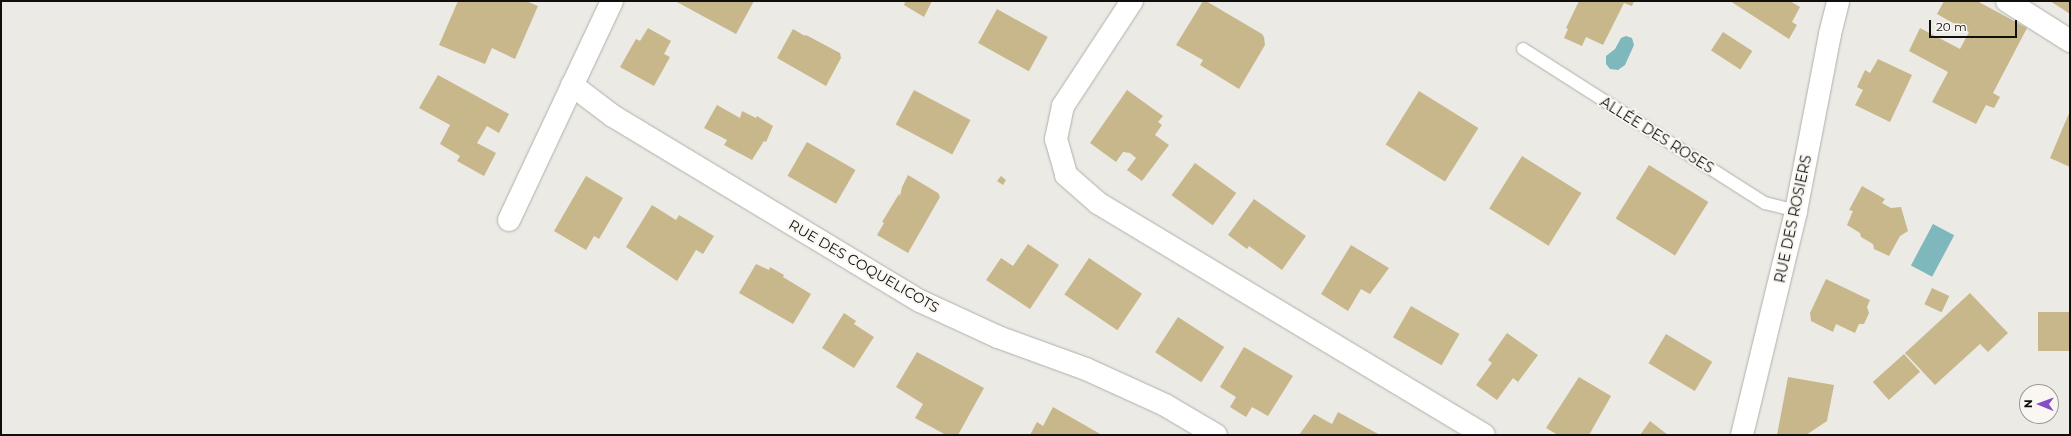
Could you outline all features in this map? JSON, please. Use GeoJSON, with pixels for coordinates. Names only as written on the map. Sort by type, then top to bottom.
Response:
{"type":"FeatureCollection","features":[{"type":"Feature","properties":{"kind":"street"},"geometry":{"type":"LineString","coordinates":[[509,220],[612,1]]}},
{"type":"Feature","properties":{"kind":"street"},"geometry":{"type":"LineString","coordinates":[[1132,1],[1063,106],[1056,139],[1066,175],[1098,203],[1484,435]]}},
{"type":"Feature","properties":{"kind":"street","name":"RUE DES ROSIERS"},"geometry":{"type":"LineString","coordinates":[[1742,435],[1796,211],[1830,34],[1838,1]]}},
{"type":"Feature","properties":{"kind":"street"},"geometry":{"type":"LineString","coordinates":[[2007,1],[2070,41]]}},
{"type":"Feature","properties":{"kind":"street","name":"RUE DES COQUELICOTS"},"geometry":{"type":"LineString","coordinates":[[572,85],[612,116],[920,301],[998,337],[1086,369],[1165,405],[1216,435]]}},
{"type":"Feature","properties":{"kind":"lane","name":"ALLÉE DES ROSES"},"geometry":{"type":"LineString","coordinates":[[1523,49],[1765,203],[1796,211]]}},
{"type":"Feature","properties":{"kind":"water"},"geometry":{"type":"Polygon","coordinates":[[[1626,36],[1632,38],[1634,45],[1625,65],[1618,70],[1610,69],[1606,64],[1606,56],[1615,49],[1621,38],[1626,36]]]}},
{"type":"Feature","properties":{"kind":"water"},"geometry":{"type":"Polygon","coordinates":[[[1933,224],[1954,235],[1932,277],[1911,265],[1933,224]]]}},
{"type":"Feature","properties":{"kind":"building"},"geometry":{"type":"Polygon","coordinates":[[[458,1],[526,1],[538,6],[515,59],[492,48],[485,64],[439,45],[458,1]]]}},
{"type":"Feature","properties":{"kind":"building"},"geometry":{"type":"Polygon","coordinates":[[[675,1],[754,1],[736,34],[675,1]]]}},
{"type":"Feature","properties":{"kind":"building"},"geometry":{"type":"Polygon","coordinates":[[[903,1],[932,1],[924,17],[904,5],[905,2],[903,1]]]}},
{"type":"Feature","properties":{"kind":"building"},"geometry":{"type":"Polygon","coordinates":[[[1203,1],[1206,1],[1262,34],[1264,37],[1265,45],[1239,89],[1200,65],[1203,60],[1176,45],[1203,1]]]}},
{"type":"Feature","properties":{"kind":"building"},"geometry":{"type":"Polygon","coordinates":[[[1579,1],[1634,1],[1632,6],[1624,3],[1603,45],[1586,37],[1582,46],[1564,38],[1568,29],[1566,28],[1579,1]]]}},
{"type":"Feature","properties":{"kind":"building"},"geometry":{"type":"Polygon","coordinates":[[[1730,1],[1790,1],[1800,7],[1792,22],[1797,25],[1789,39],[1730,1]]]}},
{"type":"Feature","properties":{"kind":"building"},"geometry":{"type":"Polygon","coordinates":[[[1944,1],[1977,1],[2027,28],[1993,93],[2000,97],[1994,108],[1986,105],[1976,124],[1932,102],[1948,72],[1909,51],[1920,28],[1960,49],[1969,32],[1937,14],[1944,1]]]}},
{"type":"Feature","properties":{"kind":"building"},"geometry":{"type":"Polygon","coordinates":[[[2050,1],[2070,1],[2070,14],[2061,8],[2050,1]]]}},
{"type":"Feature","properties":{"kind":"building"},"geometry":{"type":"Polygon","coordinates":[[[997,9],[1048,37],[1029,71],[978,43],[997,9]]]}},
{"type":"Feature","properties":{"kind":"building"},"geometry":{"type":"Polygon","coordinates":[[[648,28],[671,41],[664,54],[670,57],[654,86],[620,67],[636,39],[640,41],[648,28]]]}},
{"type":"Feature","properties":{"kind":"building"},"geometry":{"type":"Polygon","coordinates":[[[793,29],[840,53],[841,58],[826,86],[777,58],[793,29]]]}},
{"type":"Feature","properties":{"kind":"building"},"geometry":{"type":"Polygon","coordinates":[[[1723,32],[1752,51],[1740,70],[1711,50],[1723,32]]]}},
{"type":"Feature","properties":{"kind":"building"},"geometry":{"type":"Polygon","coordinates":[[[1878,59],[1912,75],[1890,122],[1855,105],[1863,90],[1857,87],[1865,70],[1870,73],[1878,59]]]}},
{"type":"Feature","properties":{"kind":"building"},"geometry":{"type":"Polygon","coordinates":[[[438,75],[509,114],[499,133],[487,126],[477,143],[496,153],[484,176],[457,161],[460,156],[440,144],[450,125],[419,108],[438,75]]]}},
{"type":"Feature","properties":{"kind":"building"},"geometry":{"type":"Polygon","coordinates":[[[914,90],[971,120],[952,154],[896,124],[914,90]]]}},
{"type":"Feature","properties":{"kind":"building"},"geometry":{"type":"Polygon","coordinates":[[[1127,90],[1163,116],[1158,122],[1162,125],[1155,135],[1169,145],[1142,181],[1127,170],[1136,158],[1130,153],[1123,152],[1116,162],[1090,143],[1127,90]]]}},
{"type":"Feature","properties":{"kind":"building"},"geometry":{"type":"Polygon","coordinates":[[[1419,91],[1478,128],[1445,182],[1386,144],[1419,91]]]}},
{"type":"Feature","properties":{"kind":"building"},"geometry":{"type":"Polygon","coordinates":[[[717,105],[740,118],[742,111],[756,118],[757,116],[773,126],[766,142],[764,141],[752,160],[724,145],[727,140],[704,128],[717,105]]]}},
{"type":"Feature","properties":{"kind":"building"},"geometry":{"type":"Polygon","coordinates":[[[2070,111],[2070,167],[2050,158],[2070,111]]]}},
{"type":"Feature","properties":{"kind":"building"},"geometry":{"type":"Polygon","coordinates":[[[807,142],[855,170],[836,204],[788,176],[807,142]]]}},
{"type":"Feature","properties":{"kind":"building"},"geometry":{"type":"Polygon","coordinates":[[[1522,156],[1581,193],[1549,246],[1489,209],[1522,156]]]}},
{"type":"Feature","properties":{"kind":"building"},"geometry":{"type":"Polygon","coordinates":[[[1195,163],[1236,193],[1213,225],[1171,195],[1195,163]]]}},
{"type":"Feature","properties":{"kind":"building"},"geometry":{"type":"Polygon","coordinates":[[[1649,165],[1708,202],[1675,256],[1616,218],[1649,165]]]}},
{"type":"Feature","properties":{"kind":"building"},"geometry":{"type":"Polygon","coordinates":[[[908,175],[938,193],[940,197],[908,253],[877,235],[884,223],[882,222],[899,194],[900,196],[902,187],[908,175]]]}},
{"type":"Feature","properties":{"kind":"building"},"geometry":{"type":"Polygon","coordinates":[[[586,176],[623,198],[599,239],[594,236],[586,250],[554,231],[586,176]]]}},
{"type":"Feature","properties":{"kind":"building"},"geometry":{"type":"Polygon","coordinates":[[[1001,176],[1006,180],[1003,185],[997,181],[1001,176]]]}},
{"type":"Feature","properties":{"kind":"building"},"geometry":{"type":"Polygon","coordinates":[[[1862,186],[1885,199],[1882,203],[1891,208],[1901,207],[1908,231],[1900,236],[1889,256],[1874,249],[1873,244],[1861,237],[1860,233],[1847,225],[1853,211],[1849,210],[1862,186]]]}},
{"type":"Feature","properties":{"kind":"building"},"geometry":{"type":"Polygon","coordinates":[[[1254,199],[1306,236],[1282,270],[1249,246],[1247,249],[1228,235],[1254,199]]]}},
{"type":"Feature","properties":{"kind":"building"},"geometry":{"type":"Polygon","coordinates":[[[652,205],[676,220],[679,215],[714,236],[703,254],[696,250],[677,281],[626,247],[652,205]]]}},
{"type":"Feature","properties":{"kind":"building"},"geometry":{"type":"Polygon","coordinates":[[[1028,244],[1059,265],[1030,309],[986,280],[1001,258],[1013,266],[1028,244]]]}},
{"type":"Feature","properties":{"kind":"building"},"geometry":{"type":"Polygon","coordinates":[[[1351,245],[1389,268],[1370,294],[1361,289],[1348,311],[1321,294],[1351,245]]]}},
{"type":"Feature","properties":{"kind":"building"},"geometry":{"type":"Polygon","coordinates":[[[1089,258],[1142,294],[1117,330],[1064,294],[1089,258]]]}},
{"type":"Feature","properties":{"kind":"building"},"geometry":{"type":"Polygon","coordinates":[[[756,264],[769,270],[770,267],[784,275],[783,277],[811,294],[793,324],[739,293],[756,264]]]}},
{"type":"Feature","properties":{"kind":"building"},"geometry":{"type":"Polygon","coordinates":[[[1826,279],[1870,300],[1867,307],[1869,313],[1864,324],[1859,324],[1855,333],[1836,324],[1833,332],[1811,321],[1810,313],[1826,279]]]}},
{"type":"Feature","properties":{"kind":"building"},"geometry":{"type":"Polygon","coordinates":[[[1932,288],[1949,296],[1942,312],[1924,304],[1932,288]]]}},
{"type":"Feature","properties":{"kind":"building"},"geometry":{"type":"Polygon","coordinates":[[[1970,293],[2008,333],[1988,352],[1980,344],[1935,385],[1905,353],[1970,293]]]}},
{"type":"Feature","properties":{"kind":"building"},"geometry":{"type":"Polygon","coordinates":[[[1411,306],[1459,334],[1441,365],[1393,337],[1411,306]]]}},
{"type":"Feature","properties":{"kind":"building"},"geometry":{"type":"Polygon","coordinates":[[[2038,312],[2070,312],[2070,351],[2038,351],[2038,312]]]}},
{"type":"Feature","properties":{"kind":"building"},"geometry":{"type":"Polygon","coordinates":[[[844,313],[856,321],[854,324],[874,337],[854,368],[822,348],[844,313]]]}},
{"type":"Feature","properties":{"kind":"building"},"geometry":{"type":"Polygon","coordinates":[[[1178,317],[1224,347],[1201,382],[1155,352],[1178,317]]]}},
{"type":"Feature","properties":{"kind":"building"},"geometry":{"type":"Polygon","coordinates":[[[1507,333],[1538,355],[1518,382],[1513,378],[1497,400],[1476,385],[1492,363],[1488,360],[1507,333]]]}},
{"type":"Feature","properties":{"kind":"building"},"geometry":{"type":"Polygon","coordinates":[[[1666,334],[1712,362],[1695,391],[1648,363],[1666,334]]]}},
{"type":"Feature","properties":{"kind":"building"},"geometry":{"type":"Polygon","coordinates":[[[1244,347],[1293,376],[1268,416],[1252,407],[1246,417],[1230,407],[1236,397],[1220,387],[1244,347]]]}},
{"type":"Feature","properties":{"kind":"building"},"geometry":{"type":"Polygon","coordinates":[[[917,352],[984,388],[958,435],[946,435],[915,418],[923,404],[896,387],[917,352]]]}},
{"type":"Feature","properties":{"kind":"building"},"geometry":{"type":"Polygon","coordinates":[[[1904,354],[1920,372],[1889,400],[1873,382],[1904,354]]]}},
{"type":"Feature","properties":{"kind":"building"},"geometry":{"type":"Polygon","coordinates":[[[1579,377],[1611,396],[1589,435],[1558,435],[1546,428],[1579,377]]]}},
{"type":"Feature","properties":{"kind":"building"},"geometry":{"type":"Polygon","coordinates":[[[1788,377],[1834,385],[1827,421],[1806,435],[1777,435],[1788,377]]]}},
{"type":"Feature","properties":{"kind":"building"},"geometry":{"type":"Polygon","coordinates":[[[1053,407],[1102,435],[1030,435],[1037,422],[1043,426],[1053,407]]]}},
{"type":"Feature","properties":{"kind":"building"},"geometry":{"type":"Polygon","coordinates":[[[1338,412],[1380,435],[1299,435],[1314,414],[1332,424],[1338,412]]]}},
{"type":"Feature","properties":{"kind":"building"},"geometry":{"type":"Polygon","coordinates":[[[1650,421],[1668,435],[1640,435],[1650,421]]]}}]}
